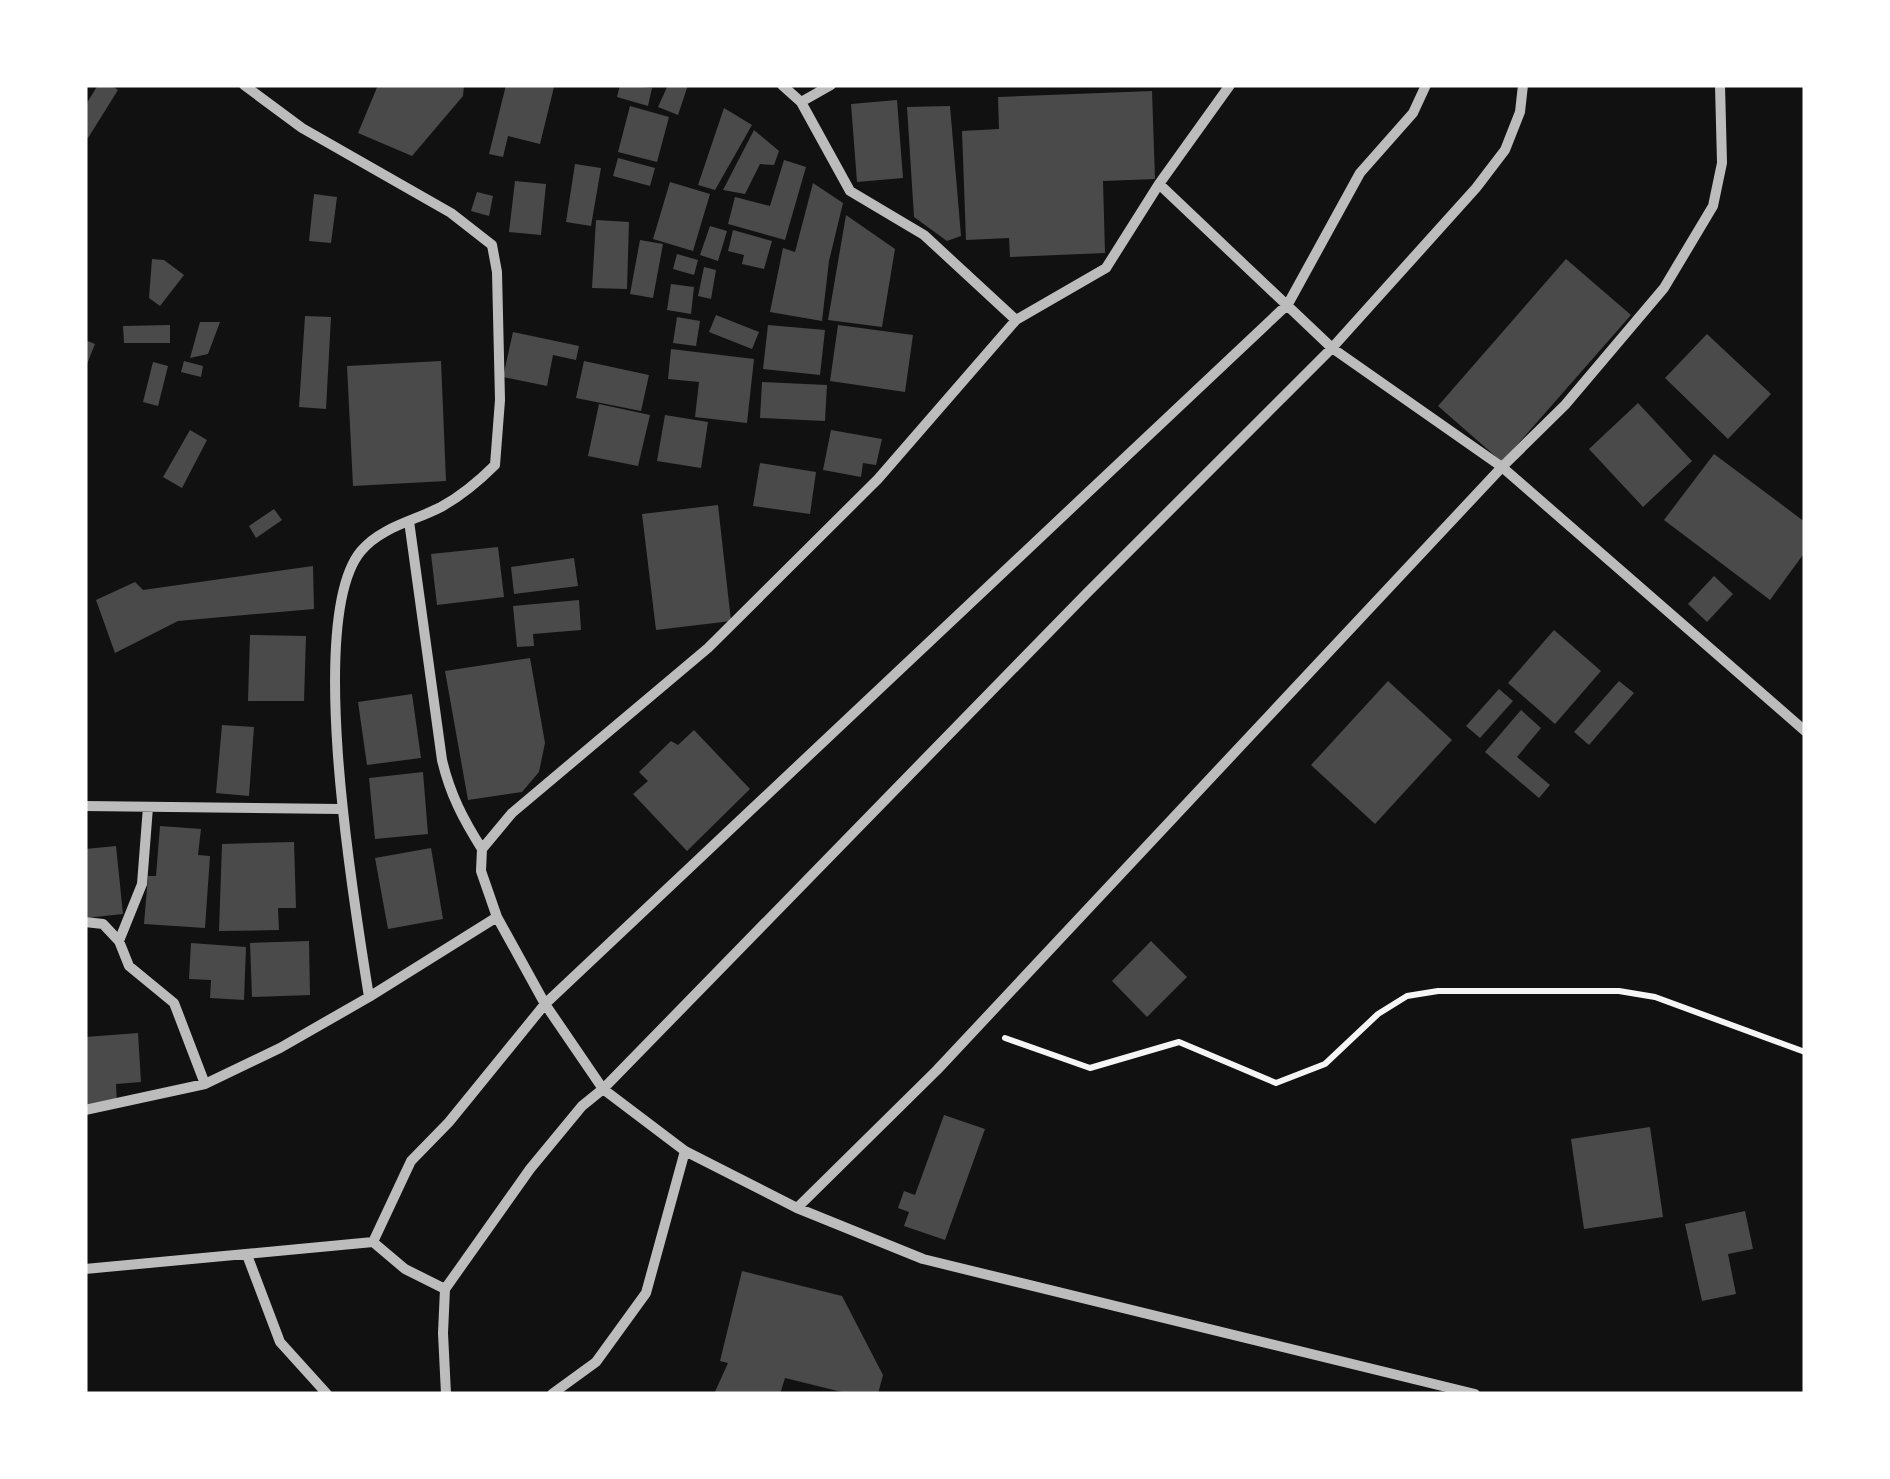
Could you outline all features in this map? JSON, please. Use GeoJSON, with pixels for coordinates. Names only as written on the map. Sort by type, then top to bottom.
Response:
{"type":"FeatureCollection","features":[{"type":"Feature","properties":{"kind":"street"},"geometry":{"type":"LineString","coordinates":[[244,85],[302,128],[451,213],[492,245],[497,272],[500,400],[496,465],[443,506],[382,532],[359,552],[338,605],[340,810],[369,997]]}},
{"type":"Feature","properties":{"kind":"street"},"geometry":{"type":"LineString","coordinates":[[782,85],[801,102],[850,191],[924,235],[1016,320]]}},
{"type":"Feature","properties":{"kind":"street"},"geometry":{"type":"LineString","coordinates":[[801,102],[830,85]]}},
{"type":"Feature","properties":{"kind":"street"},"geometry":{"type":"LineString","coordinates":[[482,849],[512,812],[722,634],[878,479],[1016,320],[1106,268],[1159,184],[1230,85]]}},
{"type":"Feature","properties":{"kind":"street"},"geometry":{"type":"LineString","coordinates":[[373,1242],[411,1161],[449,1122],[546,1004],[1288,304],[1360,173],[1413,113],[1426,85]]}},
{"type":"Feature","properties":{"kind":"street"},"geometry":{"type":"LineString","coordinates":[[446,1394],[446,1289],[530,1169],[582,1106],[1332,348],[1476,188],[1505,150],[1520,112],[1523,85]]}},
{"type":"Feature","properties":{"kind":"street"},"geometry":{"type":"LineString","coordinates":[[797,1208],[976,1028],[1502,467],[1565,405],[1664,288],[1713,206],[1722,162],[1720,85]]}},
{"type":"Feature","properties":{"kind":"street"},"geometry":{"type":"LineString","coordinates":[[1159,184],[1332,348],[1502,467],[1805,731]]}},
{"type":"Feature","properties":{"kind":"street"},"geometry":{"type":"LineString","coordinates":[[409,521],[448,788],[482,849],[481,872],[497,918],[546,1004],[603,1089],[685,1151],[797,1208],[923,1259],[1475,1394]]}},
{"type":"Feature","properties":{"kind":"street"},"geometry":{"type":"LineString","coordinates":[[85,806],[340,810]]}},
{"type":"Feature","properties":{"kind":"street"},"geometry":{"type":"LineString","coordinates":[[119,941],[142,884],[148,806]]}},
{"type":"Feature","properties":{"kind":"street"},"geometry":{"type":"LineString","coordinates":[[85,1110],[204,1084],[280,1048],[497,918]]}},
{"type":"Feature","properties":{"kind":"street"},"geometry":{"type":"LineString","coordinates":[[85,922],[102,924],[119,941],[129,966],[174,1004],[204,1084]]}},
{"type":"Feature","properties":{"kind":"street"},"geometry":{"type":"LineString","coordinates":[[552,1394],[596,1362],[646,1293],[685,1151]]}},
{"type":"Feature","properties":{"kind":"street"},"geometry":{"type":"LineString","coordinates":[[85,1269],[373,1242],[405,1269],[446,1289]]}},
{"type":"Feature","properties":{"kind":"street"},"geometry":{"type":"LineString","coordinates":[[247,1255],[280,1342],[327,1394]]}},
{"type":"Feature","properties":{"kind":"path"},"geometry":{"type":"LineString","coordinates":[[976,1028],[1090,1068],[1179,1042],[1276,1083],[1326,1064],[1378,1014],[1407,996],[1438,991],[1619,991],[1655,997],[1805,1052]]}},
{"type":"Feature","properties":{"kind":"building"},"geometry":{"type":"Polygon","coordinates":[[[98,85],[111,85],[118,90],[88,138],[85,106],[98,85]]]}},
{"type":"Feature","properties":{"kind":"building"},"geometry":{"type":"Polygon","coordinates":[[[378,85],[464,85],[463,96],[412,156],[358,133],[378,85]]]}},
{"type":"Feature","properties":{"kind":"building"},"geometry":{"type":"Polygon","coordinates":[[[506,85],[554,87],[540,144],[508,136],[503,157],[489,154],[506,85]]]}},
{"type":"Feature","properties":{"kind":"building"},"geometry":{"type":"Polygon","coordinates":[[[620,85],[652,88],[648,106],[617,97],[620,85]]]}},
{"type":"Feature","properties":{"kind":"building"},"geometry":{"type":"Polygon","coordinates":[[[668,85],[688,85],[678,115],[658,107],[668,85]]]}},
{"type":"Feature","properties":{"kind":"building"},"geometry":{"type":"Polygon","coordinates":[[[1152,91],[1155,179],[1103,181],[1105,253],[1010,257],[1009,238],[966,240],[962,131],[999,129],[998,97],[1152,91]]]}},
{"type":"Feature","properties":{"kind":"building"},"geometry":{"type":"Polygon","coordinates":[[[897,100],[903,178],[857,182],[851,104],[897,100]]]}},
{"type":"Feature","properties":{"kind":"building"},"geometry":{"type":"Polygon","coordinates":[[[630,106],[669,117],[657,162],[618,152],[630,106]]]}},
{"type":"Feature","properties":{"kind":"building"},"geometry":{"type":"Polygon","coordinates":[[[950,106],[961,236],[947,241],[914,217],[907,107],[950,106]]]}},
{"type":"Feature","properties":{"kind":"building"},"geometry":{"type":"Polygon","coordinates":[[[724,108],[752,125],[715,190],[698,185],[724,108]]]}},
{"type":"Feature","properties":{"kind":"building"},"geometry":{"type":"Polygon","coordinates":[[[754,130],[779,151],[774,165],[760,164],[745,194],[723,190],[754,130]]]}},
{"type":"Feature","properties":{"kind":"building"},"geometry":{"type":"Polygon","coordinates":[[[618,158],[655,168],[650,186],[613,176],[618,158]]]}},
{"type":"Feature","properties":{"kind":"building"},"geometry":{"type":"Polygon","coordinates":[[[784,160],[806,167],[785,240],[728,224],[735,197],[770,206],[784,160]]]}},
{"type":"Feature","properties":{"kind":"building"},"geometry":{"type":"Polygon","coordinates":[[[575,164],[601,168],[591,226],[566,222],[575,164]]]}},
{"type":"Feature","properties":{"kind":"building"},"geometry":{"type":"Polygon","coordinates":[[[515,181],[546,184],[541,235],[509,232],[515,181]]]}},
{"type":"Feature","properties":{"kind":"building"},"geometry":{"type":"Polygon","coordinates":[[[670,182],[710,194],[693,251],[653,239],[670,182]]]}},
{"type":"Feature","properties":{"kind":"building"},"geometry":{"type":"Polygon","coordinates":[[[813,183],[843,203],[829,261],[822,321],[770,312],[783,248],[795,252],[813,183]]]}},
{"type":"Feature","properties":{"kind":"building"},"geometry":{"type":"Polygon","coordinates":[[[477,192],[493,196],[489,216],[471,211],[477,192]]]}},
{"type":"Feature","properties":{"kind":"building"},"geometry":{"type":"Polygon","coordinates":[[[314,194],[337,197],[331,243],[309,241],[314,194]]]}},
{"type":"Feature","properties":{"kind":"building"},"geometry":{"type":"Polygon","coordinates":[[[846,215],[895,249],[882,327],[828,320],[846,215]]]}},
{"type":"Feature","properties":{"kind":"building"},"geometry":{"type":"Polygon","coordinates":[[[596,220],[629,222],[627,289],[592,288],[596,220]]]}},
{"type":"Feature","properties":{"kind":"building"},"geometry":{"type":"Polygon","coordinates":[[[710,226],[727,231],[718,261],[700,255],[710,226]]]}},
{"type":"Feature","properties":{"kind":"building"},"geometry":{"type":"Polygon","coordinates":[[[733,230],[772,241],[764,269],[742,264],[744,255],[728,251],[733,230]]]}},
{"type":"Feature","properties":{"kind":"building"},"geometry":{"type":"Polygon","coordinates":[[[640,240],[663,244],[653,298],[630,294],[640,240]]]}},
{"type":"Feature","properties":{"kind":"building"},"geometry":{"type":"Polygon","coordinates":[[[677,254],[698,260],[694,275],[673,269],[677,254]]]}},
{"type":"Feature","properties":{"kind":"building"},"geometry":{"type":"Polygon","coordinates":[[[152,259],[164,260],[184,275],[160,306],[149,298],[152,259]]]}},
{"type":"Feature","properties":{"kind":"building"},"geometry":{"type":"Polygon","coordinates":[[[1566,259],[1631,315],[1502,462],[1438,406],[1566,259]]]}},
{"type":"Feature","properties":{"kind":"building"},"geometry":{"type":"Polygon","coordinates":[[[704,267],[716,270],[711,299],[698,296],[704,267]]]}},
{"type":"Feature","properties":{"kind":"building"},"geometry":{"type":"Polygon","coordinates":[[[671,284],[694,287],[691,314],[667,310],[671,284]]]}},
{"type":"Feature","properties":{"kind":"building"},"geometry":{"type":"Polygon","coordinates":[[[716,315],[759,332],[752,349],[709,332],[716,315]]]}},
{"type":"Feature","properties":{"kind":"building"},"geometry":{"type":"Polygon","coordinates":[[[305,316],[331,317],[326,409],[299,407],[305,316]]]}},
{"type":"Feature","properties":{"kind":"building"},"geometry":{"type":"Polygon","coordinates":[[[677,317],[700,321],[696,346],[673,343],[677,317]]]}},
{"type":"Feature","properties":{"kind":"building"},"geometry":{"type":"Polygon","coordinates":[[[200,322],[220,322],[208,354],[190,358],[200,322]]]}},
{"type":"Feature","properties":{"kind":"building"},"geometry":{"type":"Polygon","coordinates":[[[170,325],[170,343],[124,343],[123,326],[170,325]]]}},
{"type":"Feature","properties":{"kind":"building"},"geometry":{"type":"Polygon","coordinates":[[[768,325],[825,330],[820,375],[763,369],[768,325]]]}},
{"type":"Feature","properties":{"kind":"building"},"geometry":{"type":"Polygon","coordinates":[[[838,325],[913,335],[905,392],[830,381],[838,325]]]}},
{"type":"Feature","properties":{"kind":"building"},"geometry":{"type":"Polygon","coordinates":[[[513,332],[579,346],[576,360],[553,355],[547,386],[503,377],[513,332]]]}},
{"type":"Feature","properties":{"kind":"building"},"geometry":{"type":"Polygon","coordinates":[[[1707,334],[1771,394],[1728,439],[1665,378],[1707,334]]]}},
{"type":"Feature","properties":{"kind":"building"},"geometry":{"type":"Polygon","coordinates":[[[85,340],[95,344],[85,369],[85,340]]]}},
{"type":"Feature","properties":{"kind":"building"},"geometry":{"type":"Polygon","coordinates":[[[671,349],[754,359],[747,423],[695,417],[699,382],[668,379],[671,349]]]}},
{"type":"Feature","properties":{"kind":"building"},"geometry":{"type":"Polygon","coordinates":[[[184,361],[203,366],[201,377],[181,372],[184,361]]]}},
{"type":"Feature","properties":{"kind":"building"},"geometry":{"type":"Polygon","coordinates":[[[441,361],[446,481],[353,486],[347,366],[441,361]]]}},
{"type":"Feature","properties":{"kind":"building"},"geometry":{"type":"Polygon","coordinates":[[[584,361],[649,375],[641,411],[576,398],[584,361]]]}},
{"type":"Feature","properties":{"kind":"building"},"geometry":{"type":"Polygon","coordinates":[[[153,362],[168,366],[158,406],[143,402],[153,362]]]}},
{"type":"Feature","properties":{"kind":"building"},"geometry":{"type":"Polygon","coordinates":[[[762,382],[827,385],[825,421],[760,418],[762,382]]]}},
{"type":"Feature","properties":{"kind":"building"},"geometry":{"type":"Polygon","coordinates":[[[1638,403],[1692,461],[1643,507],[1589,449],[1638,403]]]}},
{"type":"Feature","properties":{"kind":"building"},"geometry":{"type":"Polygon","coordinates":[[[599,404],[650,415],[638,466],[588,456],[599,404]]]}},
{"type":"Feature","properties":{"kind":"building"},"geometry":{"type":"Polygon","coordinates":[[[665,415],[708,422],[701,468],[657,461],[665,415]]]}},
{"type":"Feature","properties":{"kind":"building"},"geometry":{"type":"Polygon","coordinates":[[[190,430],[207,440],[182,488],[163,477],[190,430]]]}},
{"type":"Feature","properties":{"kind":"building"},"geometry":{"type":"Polygon","coordinates":[[[831,430],[882,439],[876,465],[863,463],[861,477],[823,470],[831,430]]]}},
{"type":"Feature","properties":{"kind":"building"},"geometry":{"type":"Polygon","coordinates":[[[1714,454],[1805,522],[1805,552],[1770,600],[1664,520],[1714,454]]]}},
{"type":"Feature","properties":{"kind":"building"},"geometry":{"type":"Polygon","coordinates":[[[760,463],[816,472],[810,514],[753,506],[760,463]]]}},
{"type":"Feature","properties":{"kind":"building"},"geometry":{"type":"Polygon","coordinates":[[[718,505],[731,621],[656,630],[642,514],[718,505]]]}},
{"type":"Feature","properties":{"kind":"building"},"geometry":{"type":"Polygon","coordinates":[[[274,509],[282,520],[256,538],[249,526],[274,509]]]}},
{"type":"Feature","properties":{"kind":"building"},"geometry":{"type":"Polygon","coordinates":[[[498,547],[504,597],[437,605],[431,554],[498,547]]]}},
{"type":"Feature","properties":{"kind":"building"},"geometry":{"type":"Polygon","coordinates":[[[574,558],[578,586],[514,594],[511,567],[574,558]]]}},
{"type":"Feature","properties":{"kind":"building"},"geometry":{"type":"Polygon","coordinates":[[[313,566],[314,609],[178,621],[115,653],[96,600],[135,582],[143,590],[313,566]]]}},
{"type":"Feature","properties":{"kind":"building"},"geometry":{"type":"Polygon","coordinates":[[[1714,576],[1733,594],[1707,622],[1688,604],[1714,576]]]}},
{"type":"Feature","properties":{"kind":"building"},"geometry":{"type":"Polygon","coordinates":[[[579,600],[581,630],[533,634],[534,646],[517,647],[513,606],[579,600]]]}},
{"type":"Feature","properties":{"kind":"building"},"geometry":{"type":"Polygon","coordinates":[[[1554,630],[1601,671],[1555,724],[1508,683],[1554,630]]]}},
{"type":"Feature","properties":{"kind":"building"},"geometry":{"type":"Polygon","coordinates":[[[250,635],[306,636],[304,701],[248,701],[250,635]]]}},
{"type":"Feature","properties":{"kind":"building"},"geometry":{"type":"Polygon","coordinates":[[[530,658],[545,743],[539,772],[522,792],[468,800],[445,671],[530,658]]]}},
{"type":"Feature","properties":{"kind":"building"},"geometry":{"type":"Polygon","coordinates":[[[1388,681],[1452,740],[1375,824],[1311,765],[1388,681]]]}},
{"type":"Feature","properties":{"kind":"building"},"geometry":{"type":"Polygon","coordinates":[[[1619,681],[1634,693],[1589,745],[1574,732],[1619,681]]]}},
{"type":"Feature","properties":{"kind":"building"},"geometry":{"type":"Polygon","coordinates":[[[1499,689],[1513,701],[1480,738],[1466,726],[1499,689]]]}},
{"type":"Feature","properties":{"kind":"building"},"geometry":{"type":"Polygon","coordinates":[[[412,694],[421,758],[367,765],[358,702],[412,694]]]}},
{"type":"Feature","properties":{"kind":"building"},"geometry":{"type":"Polygon","coordinates":[[[1521,710],[1541,728],[1517,757],[1550,785],[1539,798],[1485,752],[1521,710]]]}},
{"type":"Feature","properties":{"kind":"building"},"geometry":{"type":"Polygon","coordinates":[[[222,725],[254,727],[249,796],[216,793],[222,725]]]}},
{"type":"Feature","properties":{"kind":"building"},"geometry":{"type":"Polygon","coordinates":[[[694,730],[750,789],[687,851],[633,794],[648,781],[639,772],[671,741],[678,745],[694,730]]]}},
{"type":"Feature","properties":{"kind":"building"},"geometry":{"type":"Polygon","coordinates":[[[423,772],[428,834],[375,839],[369,778],[423,772]]]}},
{"type":"Feature","properties":{"kind":"building"},"geometry":{"type":"Polygon","coordinates":[[[160,826],[201,829],[198,855],[210,856],[205,928],[144,924],[148,876],[156,876],[160,826]]]}},
{"type":"Feature","properties":{"kind":"building"},"geometry":{"type":"Polygon","coordinates":[[[294,842],[296,908],[278,908],[279,930],[219,931],[222,844],[294,842]]]}},
{"type":"Feature","properties":{"kind":"building"},"geometry":{"type":"Polygon","coordinates":[[[116,846],[123,914],[85,918],[85,849],[116,846]]]}},
{"type":"Feature","properties":{"kind":"building"},"geometry":{"type":"Polygon","coordinates":[[[431,848],[443,919],[388,929],[375,858],[431,848]]]}},
{"type":"Feature","properties":{"kind":"building"},"geometry":{"type":"Polygon","coordinates":[[[309,941],[310,995],[252,997],[250,943],[309,941]]]}},
{"type":"Feature","properties":{"kind":"building"},"geometry":{"type":"Polygon","coordinates":[[[1151,941],[1187,977],[1147,1017],[1112,981],[1151,941]]]}},
{"type":"Feature","properties":{"kind":"building"},"geometry":{"type":"Polygon","coordinates":[[[191,943],[246,947],[244,1000],[210,998],[211,980],[189,979],[191,943]]]}},
{"type":"Feature","properties":{"kind":"building"},"geometry":{"type":"Polygon","coordinates":[[[138,1033],[141,1082],[116,1084],[117,1105],[85,1107],[85,1037],[138,1033]]]}},
{"type":"Feature","properties":{"kind":"building"},"geometry":{"type":"Polygon","coordinates":[[[944,1115],[985,1129],[945,1240],[904,1226],[909,1212],[898,1208],[904,1191],[915,1195],[944,1115]]]}},
{"type":"Feature","properties":{"kind":"building"},"geometry":{"type":"Polygon","coordinates":[[[1650,1127],[1663,1217],[1584,1229],[1571,1139],[1650,1127]]]}},
{"type":"Feature","properties":{"kind":"building"},"geometry":{"type":"Polygon","coordinates":[[[1745,1211],[1753,1249],[1728,1254],[1736,1294],[1702,1301],[1685,1224],[1745,1211]]]}},
{"type":"Feature","properties":{"kind":"building"},"geometry":{"type":"Polygon","coordinates":[[[742,1271],[842,1296],[883,1375],[878,1394],[850,1394],[785,1378],[780,1394],[714,1394],[728,1363],[720,1361],[742,1271]]]}}]}
